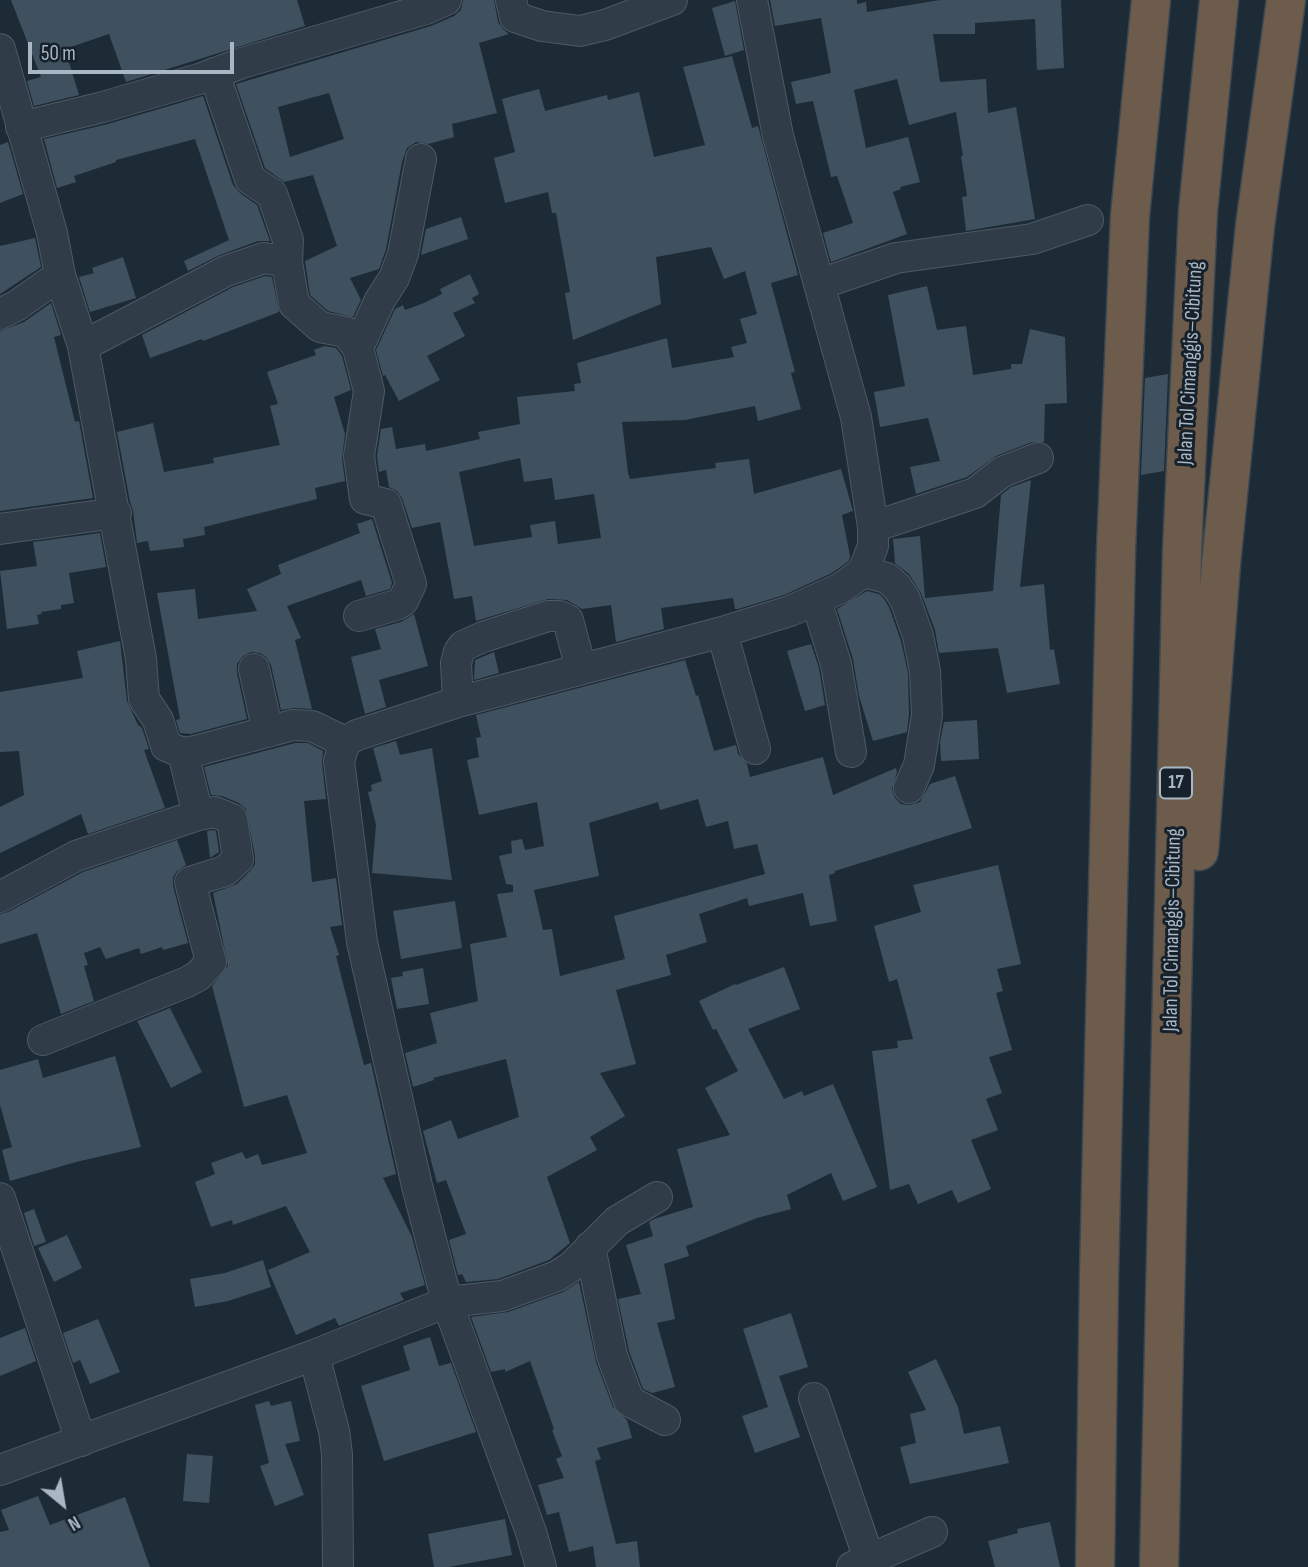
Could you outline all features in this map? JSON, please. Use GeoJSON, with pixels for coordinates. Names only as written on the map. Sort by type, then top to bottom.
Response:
{"type":"FeatureCollection","features":[{"type":"Feature","properties":{"kind":"highway"},"geometry":{"type":"LineString","coordinates":[[1095,1567],[1116,550],[1130,216],[1151,0]]}},
{"type":"Feature","properties":{"kind":"highway","name":"Jalan Tol Cimanggis–Cibitung"},"geometry":{"type":"LineString","coordinates":[[1159,1567],[1182,551],[1198,211],[1219,0]]}},
{"type":"Feature","properties":{"kind":"highway"},"geometry":{"type":"LineString","coordinates":[[1165,1281],[1221,564],[1255,226],[1286,0]]}},
{"type":"Feature","properties":{"kind":"street"},"geometry":{"type":"LineString","coordinates":[[21,127],[103,107],[426,9],[446,0]]}},
{"type":"Feature","properties":{"kind":"street"},"geometry":{"type":"LineString","coordinates":[[511,0],[515,17],[542,26],[580,30],[605,25],[672,0]]}},
{"type":"Feature","properties":{"kind":"street"},"geometry":{"type":"LineString","coordinates":[[541,1567],[531,1532],[447,1302],[394,1092],[362,942],[339,761],[345,742],[357,735],[458,702],[722,632],[790,611],[841,588],[863,572],[873,546],[873,527],[856,417],[778,136],[752,0]]}},
{"type":"Feature","properties":{"kind":"street"},"geometry":{"type":"LineString","coordinates":[[0,49],[5,89],[21,127],[52,233],[60,275],[83,345],[116,513],[141,659],[144,699],[158,720],[166,746],[183,753],[293,725],[312,726],[345,742]]}},
{"type":"Feature","properties":{"kind":"street"},"geometry":{"type":"LineString","coordinates":[[214,73],[250,179],[272,194],[288,240],[287,262],[294,304],[320,327],[346,332],[358,348],[369,391],[359,456],[365,499],[386,504],[411,584],[403,601],[396,606],[359,616]]}},
{"type":"Feature","properties":{"kind":"street"},"geometry":{"type":"LineString","coordinates":[[358,348],[380,300],[394,278],[403,254],[421,159]]}},
{"type":"Feature","properties":{"kind":"street"},"geometry":{"type":"LineString","coordinates":[[820,284],[896,258],[1032,239],[1088,220]]}},
{"type":"Feature","properties":{"kind":"street"},"geometry":{"type":"LineString","coordinates":[[83,345],[226,271],[264,258],[287,262]]}},
{"type":"Feature","properties":{"kind":"street"},"geometry":{"type":"LineString","coordinates":[[0,314],[60,275]]}},
{"type":"Feature","properties":{"kind":"street"},"geometry":{"type":"LineString","coordinates":[[873,527],[975,493],[1002,472],[1038,458]]}},
{"type":"Feature","properties":{"kind":"street"},"geometry":{"type":"LineString","coordinates":[[0,529],[116,513]]}},
{"type":"Feature","properties":{"kind":"street"},"geometry":{"type":"LineString","coordinates":[[863,572],[887,578],[897,587],[905,599],[918,636],[925,671],[925,727],[919,765],[909,788]]}},
{"type":"Feature","properties":{"kind":"street"},"geometry":{"type":"LineString","coordinates":[[816,600],[836,664],[851,752]]}},
{"type":"Feature","properties":{"kind":"street"},"geometry":{"type":"LineString","coordinates":[[458,702],[456,663],[463,646],[548,616],[560,616],[568,620],[582,668]]}},
{"type":"Feature","properties":{"kind":"street"},"geometry":{"type":"LineString","coordinates":[[722,632],[755,749]]}},
{"type":"Feature","properties":{"kind":"street"},"geometry":{"type":"LineString","coordinates":[[254,669],[268,732]]}},
{"type":"Feature","properties":{"kind":"street"},"geometry":{"type":"LineString","coordinates":[[183,753],[198,815]]}},
{"type":"Feature","properties":{"kind":"street"},"geometry":{"type":"LineString","coordinates":[[0,897],[76,856],[198,815],[215,812],[232,819],[238,859],[225,871],[190,882],[211,962],[198,976],[187,982],[43,1040]]}},
{"type":"Feature","properties":{"kind":"street"},"geometry":{"type":"LineString","coordinates":[[0,1471],[314,1355],[447,1302],[502,1296],[533,1285],[571,1267],[617,1221],[657,1197]]}},
{"type":"Feature","properties":{"kind":"street"},"geometry":{"type":"LineString","coordinates":[[0,1198],[81,1441]]}},
{"type":"Feature","properties":{"kind":"street"},"geometry":{"type":"LineString","coordinates":[[590,1247],[612,1356],[629,1401],[665,1420]]}},
{"type":"Feature","properties":{"kind":"street"},"geometry":{"type":"LineString","coordinates":[[314,1355],[334,1431],[337,1454],[338,1567]]}},
{"type":"Feature","properties":{"kind":"street"},"geometry":{"type":"LineString","coordinates":[[814,1398],[860,1563],[932,1532]]}},
{"type":"Feature","properties":{"kind":"building"},"geometry":{"type":"Polygon","coordinates":[[[11,0],[297,0],[305,26],[126,82],[109,34],[65,49],[79,95],[34,106],[27,81],[41,77],[11,0]]]}},
{"type":"Feature","properties":{"kind":"building"},"geometry":{"type":"Polygon","coordinates":[[[463,0],[494,0],[498,22],[509,34],[479,43],[497,113],[452,124],[454,137],[428,144],[416,142],[407,148],[386,249],[379,269],[350,278],[361,300],[353,317],[328,311],[310,295],[305,261],[337,246],[313,175],[284,182],[265,168],[236,84],[431,26],[461,10],[463,0]],[[329,93],[278,107],[290,157],[344,139],[329,93]]]}},
{"type":"Feature","properties":{"kind":"building"},"geometry":{"type":"Polygon","coordinates":[[[770,0],[857,0],[857,4],[866,2],[867,12],[940,0],[1061,0],[1064,68],[1037,70],[1035,19],[975,23],[975,34],[933,34],[940,82],[986,79],[988,113],[1016,107],[1035,219],[966,231],[962,197],[967,196],[956,112],[909,125],[897,79],[854,90],[866,148],[908,137],[920,182],[900,187],[901,189],[893,192],[907,234],[831,262],[823,233],[853,223],[837,176],[831,177],[813,101],[796,104],[791,82],[831,73],[821,18],[775,26],[770,0]]]}},
{"type":"Feature","properties":{"kind":"building"},"geometry":{"type":"Polygon","coordinates":[[[735,1],[744,50],[725,56],[712,8],[735,1]]]}},
{"type":"Feature","properties":{"kind":"building"},"geometry":{"type":"Polygon","coordinates":[[[732,56],[752,128],[758,126],[798,275],[771,283],[795,372],[791,373],[801,409],[758,421],[755,406],[685,420],[622,422],[630,479],[716,468],[715,463],[749,459],[754,494],[841,469],[853,511],[842,515],[849,561],[832,573],[784,595],[738,609],[735,609],[733,598],[661,608],[664,629],[616,642],[611,605],[582,609],[567,600],[548,599],[476,621],[472,596],[454,599],[440,522],[412,528],[402,498],[397,491],[389,487],[386,470],[379,472],[377,456],[381,429],[392,427],[396,449],[425,444],[426,451],[480,439],[478,432],[520,424],[517,397],[575,391],[574,384],[581,383],[577,363],[667,338],[672,368],[734,357],[731,347],[747,343],[740,319],[757,314],[745,271],[724,279],[711,247],[656,257],[661,304],[573,340],[565,293],[570,292],[556,213],[552,213],[548,192],[505,203],[494,158],[515,152],[502,99],[539,89],[545,111],[607,95],[608,100],[639,92],[654,157],[705,145],[683,67],[732,56]],[[520,458],[459,472],[474,546],[532,537],[530,525],[555,521],[558,544],[601,538],[594,494],[555,500],[552,478],[524,482],[520,458]]]}},
{"type":"Feature","properties":{"kind":"building"},"geometry":{"type":"Polygon","coordinates":[[[203,96],[233,185],[257,205],[270,241],[258,241],[220,255],[188,271],[184,261],[229,240],[195,139],[116,160],[74,176],[76,182],[57,188],[44,139],[108,124],[203,96]]]}},
{"type":"Feature","properties":{"kind":"building"},"geometry":{"type":"Polygon","coordinates":[[[8,142],[23,194],[0,203],[0,145],[8,142]]]}},
{"type":"Feature","properties":{"kind":"building"},"geometry":{"type":"Polygon","coordinates":[[[461,217],[468,239],[421,255],[426,229],[461,217]]]}},
{"type":"Feature","properties":{"kind":"building"},"geometry":{"type":"Polygon","coordinates":[[[35,238],[41,267],[0,294],[0,246],[35,238]]]}},
{"type":"Feature","properties":{"kind":"building"},"geometry":{"type":"Polygon","coordinates":[[[123,257],[136,298],[90,312],[79,277],[94,273],[92,268],[123,257]]]}},
{"type":"Feature","properties":{"kind":"building"},"geometry":{"type":"Polygon","coordinates":[[[470,274],[479,294],[472,298],[475,303],[453,313],[465,336],[427,356],[440,380],[399,401],[385,375],[383,376],[376,350],[395,309],[403,305],[405,310],[424,303],[442,294],[440,289],[470,274]]]}},
{"type":"Feature","properties":{"kind":"building"},"geometry":{"type":"Polygon","coordinates":[[[265,276],[272,277],[279,312],[150,358],[142,335],[233,287],[265,276]]]}},
{"type":"Feature","properties":{"kind":"building"},"geometry":{"type":"Polygon","coordinates":[[[927,286],[937,330],[966,326],[973,375],[1011,369],[1011,364],[1022,364],[1030,329],[1065,337],[1067,403],[1045,404],[1044,442],[1032,442],[996,456],[967,477],[916,494],[910,467],[940,461],[928,418],[880,427],[874,392],[905,386],[888,295],[927,286]]]}},
{"type":"Feature","properties":{"kind":"building"},"geometry":{"type":"Polygon","coordinates":[[[51,303],[61,335],[54,337],[75,422],[79,421],[93,498],[0,511],[0,331],[24,322],[51,303]]]}},
{"type":"Feature","properties":{"kind":"building"},"geometry":{"type":"Polygon","coordinates":[[[324,346],[336,348],[342,356],[351,390],[334,397],[345,434],[342,458],[345,481],[315,488],[317,499],[204,527],[205,535],[183,539],[184,547],[150,551],[148,541],[137,543],[117,432],[153,423],[164,472],[214,463],[213,458],[280,445],[270,406],[278,404],[267,372],[316,355],[314,350],[324,346]]]}},
{"type":"Feature","properties":{"kind":"building"},"geometry":{"type":"Polygon","coordinates":[[[1168,374],[1164,471],[1141,475],[1145,378],[1168,374]]]}},
{"type":"Feature","properties":{"kind":"building"},"geometry":{"type":"Polygon","coordinates":[[[1031,480],[1020,587],[1044,584],[1050,650],[1054,649],[1060,684],[1007,693],[998,648],[939,653],[935,630],[921,593],[909,574],[895,563],[893,539],[920,536],[925,598],[993,591],[1001,495],[1011,487],[1031,480]]]}},
{"type":"Feature","properties":{"kind":"building"},"geometry":{"type":"Polygon","coordinates":[[[372,519],[392,583],[390,589],[366,596],[361,580],[287,606],[301,638],[295,640],[312,709],[281,710],[271,665],[260,653],[251,652],[243,656],[237,664],[247,719],[191,734],[180,733],[176,720],[180,719],[157,593],[195,589],[198,619],[257,611],[247,589],[281,574],[278,565],[360,533],[357,524],[372,519]]]}},
{"type":"Feature","properties":{"kind":"building"},"geometry":{"type":"Polygon","coordinates":[[[100,533],[106,567],[69,573],[74,603],[61,605],[61,609],[41,612],[42,614],[37,615],[39,624],[7,629],[0,571],[37,566],[33,542],[100,533]]]}},
{"type":"Feature","properties":{"kind":"building"},"geometry":{"type":"Polygon","coordinates":[[[867,591],[879,594],[889,607],[901,641],[908,673],[907,732],[873,741],[859,696],[853,659],[837,609],[867,591]]]}},
{"type":"Feature","properties":{"kind":"building"},"geometry":{"type":"Polygon","coordinates":[[[414,614],[428,666],[379,680],[386,707],[365,714],[351,657],[381,649],[375,629],[401,622],[414,614]]]}},
{"type":"Feature","properties":{"kind":"building"},"geometry":{"type":"Polygon","coordinates":[[[120,641],[127,701],[142,728],[149,749],[144,750],[165,808],[88,834],[81,814],[0,853],[0,807],[24,795],[19,751],[0,752],[0,692],[83,678],[77,651],[120,641]]]}},
{"type":"Feature","properties":{"kind":"building"},"geometry":{"type":"Polygon","coordinates":[[[811,644],[819,668],[825,705],[805,711],[787,651],[811,644]]]}},
{"type":"Feature","properties":{"kind":"building"},"geometry":{"type":"Polygon","coordinates":[[[494,652],[499,673],[474,680],[475,660],[494,652]]]}},
{"type":"Feature","properties":{"kind":"building"},"geometry":{"type":"Polygon","coordinates":[[[685,660],[714,751],[736,745],[738,754],[747,764],[750,777],[823,757],[833,795],[896,768],[892,789],[895,798],[901,804],[910,805],[920,802],[930,784],[955,776],[972,828],[829,875],[837,921],[810,926],[803,893],[749,906],[747,898],[699,914],[707,942],[666,955],[671,975],[616,990],[636,1064],[600,1073],[625,1116],[590,1137],[597,1150],[547,1177],[570,1243],[549,1260],[498,1279],[466,1282],[462,1274],[458,1275],[449,1240],[466,1234],[446,1180],[437,1183],[423,1131],[451,1120],[458,1139],[519,1117],[506,1059],[433,1078],[434,1080],[413,1087],[405,1053],[437,1043],[430,1013],[478,1001],[470,944],[507,937],[497,894],[513,892],[513,885],[506,884],[499,856],[512,853],[511,841],[522,839],[525,850],[544,846],[537,802],[479,815],[467,760],[479,757],[476,738],[481,737],[476,715],[685,660]],[[698,799],[660,810],[658,802],[589,823],[599,876],[534,890],[543,930],[552,929],[560,976],[625,959],[614,916],[765,874],[757,844],[734,849],[728,821],[706,827],[698,799]]]}},
{"type":"Feature","properties":{"kind":"building"},"geometry":{"type":"Polygon","coordinates":[[[977,720],[979,759],[941,761],[940,742],[944,722],[977,720]]]}},
{"type":"Feature","properties":{"kind":"building"},"geometry":{"type":"Polygon","coordinates":[[[396,741],[400,755],[432,748],[452,880],[372,873],[376,825],[368,792],[372,791],[371,785],[382,781],[373,748],[396,741]]]}},
{"type":"Feature","properties":{"kind":"building"},"geometry":{"type":"Polygon","coordinates":[[[295,743],[308,743],[323,751],[326,799],[304,801],[312,882],[336,878],[342,925],[330,927],[364,1065],[371,1063],[396,1174],[383,1178],[412,1237],[425,1285],[400,1293],[404,1300],[339,1326],[335,1318],[296,1335],[268,1270],[310,1252],[286,1206],[233,1225],[232,1220],[211,1227],[195,1182],[215,1174],[211,1163],[242,1152],[246,1159],[258,1154],[262,1165],[307,1153],[287,1095],[244,1107],[212,986],[228,966],[213,893],[237,884],[255,864],[255,856],[246,809],[222,796],[211,795],[204,767],[295,743]]]}},
{"type":"Feature","properties":{"kind":"building"},"geometry":{"type":"Polygon","coordinates":[[[207,831],[216,831],[219,852],[210,858],[207,831]]]}},
{"type":"Feature","properties":{"kind":"building"},"geometry":{"type":"Polygon","coordinates":[[[177,840],[186,865],[173,877],[173,886],[188,943],[141,954],[139,948],[106,959],[100,947],[84,953],[88,965],[84,966],[94,1001],[61,1014],[37,933],[0,944],[0,914],[83,872],[177,840]]]}},
{"type":"Feature","properties":{"kind":"building"},"geometry":{"type":"Polygon","coordinates":[[[998,865],[1021,964],[997,969],[1003,991],[996,993],[1012,1050],[989,1057],[1002,1093],[986,1099],[998,1130],[971,1140],[991,1189],[958,1203],[952,1190],[918,1204],[909,1184],[890,1190],[872,1051],[898,1048],[897,1041],[913,1039],[897,979],[889,982],[874,926],[921,912],[913,885],[998,865]]]}},
{"type":"Feature","properties":{"kind":"building"},"geometry":{"type":"Polygon","coordinates":[[[455,901],[462,948],[401,959],[393,911],[455,901]]]}},
{"type":"Feature","properties":{"kind":"building"},"geometry":{"type":"Polygon","coordinates":[[[784,967],[800,1009],[748,1029],[784,1099],[802,1091],[804,1096],[833,1084],[877,1187],[843,1201],[831,1173],[787,1195],[791,1209],[757,1218],[686,1246],[689,1256],[664,1264],[675,1319],[657,1323],[675,1387],[652,1393],[643,1389],[629,1351],[618,1299],[641,1294],[626,1245],[653,1236],[649,1222],[654,1219],[693,1207],[677,1149],[730,1135],[705,1088],[738,1071],[699,1001],[735,984],[784,967]]]}},
{"type":"Feature","properties":{"kind":"building"},"geometry":{"type":"Polygon","coordinates":[[[423,968],[429,1004],[397,1009],[391,978],[403,976],[402,972],[423,968]]]}},
{"type":"Feature","properties":{"kind":"building"},"geometry":{"type":"Polygon","coordinates":[[[170,1008],[202,1072],[171,1088],[137,1021],[170,1008]]]}},
{"type":"Feature","properties":{"kind":"building"},"geometry":{"type":"Polygon","coordinates":[[[115,1056],[141,1147],[10,1181],[2,1150],[12,1147],[0,1105],[0,1070],[38,1059],[43,1078],[115,1056]]]}},
{"type":"Feature","properties":{"kind":"building"},"geometry":{"type":"Polygon","coordinates":[[[34,1209],[46,1242],[34,1246],[24,1213],[34,1209]]]}},
{"type":"Feature","properties":{"kind":"building"},"geometry":{"type":"Polygon","coordinates":[[[67,1235],[82,1268],[54,1282],[38,1248],[67,1235]]]}},
{"type":"Feature","properties":{"kind":"building"},"geometry":{"type":"Polygon","coordinates":[[[263,1260],[271,1287],[228,1301],[195,1307],[190,1279],[225,1273],[263,1260]]]}},
{"type":"Feature","properties":{"kind":"building"},"geometry":{"type":"Polygon","coordinates":[[[579,1282],[596,1362],[613,1407],[627,1420],[632,1438],[597,1448],[601,1459],[595,1461],[616,1544],[637,1541],[640,1567],[596,1567],[593,1546],[569,1552],[559,1512],[547,1515],[538,1485],[564,1478],[556,1459],[562,1456],[530,1361],[505,1372],[505,1369],[491,1372],[471,1317],[508,1312],[563,1292],[579,1282]]]}},
{"type":"Feature","properties":{"kind":"building"},"geometry":{"type":"Polygon","coordinates":[[[791,1313],[808,1367],[779,1376],[800,1437],[755,1453],[742,1416],[768,1407],[743,1329],[791,1313]]]}},
{"type":"Feature","properties":{"kind":"building"},"geometry":{"type":"Polygon","coordinates":[[[98,1319],[120,1372],[90,1384],[80,1360],[73,1363],[63,1333],[98,1319]]]}},
{"type":"Feature","properties":{"kind":"building"},"geometry":{"type":"Polygon","coordinates":[[[25,1328],[36,1361],[0,1376],[0,1338],[25,1328]]]}},
{"type":"Feature","properties":{"kind":"building"},"geometry":{"type":"Polygon","coordinates":[[[430,1337],[439,1366],[451,1363],[476,1432],[384,1461],[361,1386],[410,1370],[403,1346],[430,1337]]]}},
{"type":"Feature","properties":{"kind":"building"},"geometry":{"type":"Polygon","coordinates":[[[936,1359],[958,1407],[964,1434],[1000,1426],[1009,1463],[910,1484],[900,1447],[916,1443],[910,1414],[926,1410],[908,1372],[936,1359]]]}},
{"type":"Feature","properties":{"kind":"building"},"geometry":{"type":"Polygon","coordinates":[[[269,1401],[271,1406],[291,1401],[300,1441],[285,1444],[304,1495],[275,1506],[260,1466],[269,1463],[255,1405],[269,1401]]]}},
{"type":"Feature","properties":{"kind":"building"},"geometry":{"type":"Polygon","coordinates":[[[187,1454],[213,1456],[209,1503],[183,1501],[187,1454]]]}},
{"type":"Feature","properties":{"kind":"building"},"geometry":{"type":"Polygon","coordinates":[[[38,1496],[50,1525],[125,1497],[150,1567],[0,1567],[0,1532],[9,1530],[1,1510],[38,1496]]]}},
{"type":"Feature","properties":{"kind":"building"},"geometry":{"type":"Polygon","coordinates":[[[505,1519],[512,1555],[449,1567],[434,1567],[428,1534],[505,1519]]]}},
{"type":"Feature","properties":{"kind":"building"},"geometry":{"type":"Polygon","coordinates":[[[1050,1522],[1060,1567],[995,1567],[988,1541],[1018,1533],[1017,1529],[1050,1522]]]}}]}
